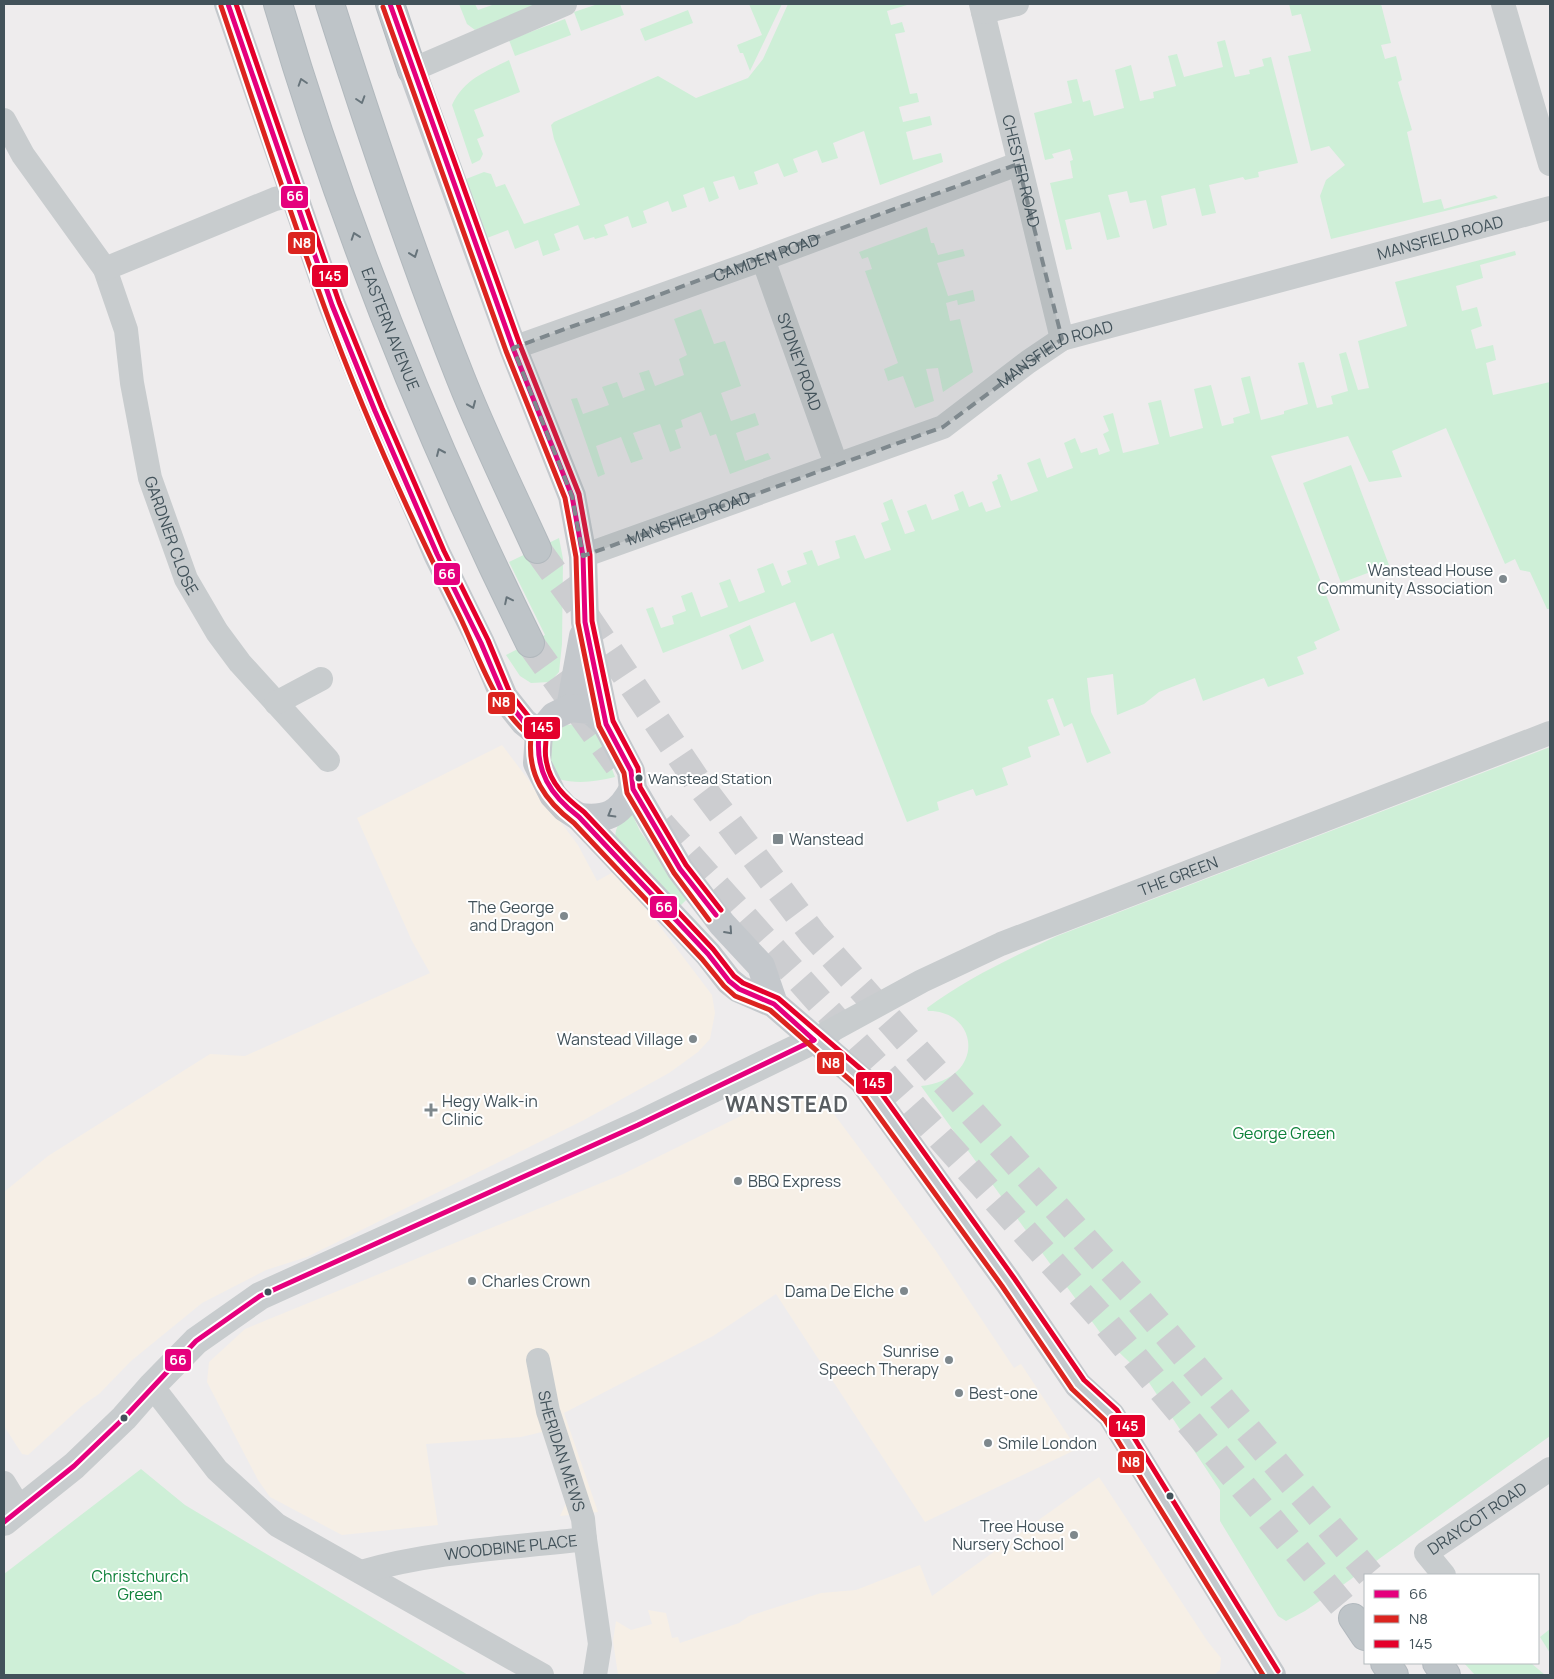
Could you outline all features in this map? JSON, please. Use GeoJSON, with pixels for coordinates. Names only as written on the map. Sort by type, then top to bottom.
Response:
{"type":"FeatureCollection","features":[{"type":"Feature","properties":{"kind":"highway","name":"EASTERN AVENUE"},"geometry":{"type":"LineString","coordinates":[[278,4],[316,124],[400,356],[474,529],[530,643]]}},
{"type":"Feature","properties":{"kind":"highway"},"geometry":{"type":"LineString","coordinates":[[330,4],[399,212],[443,332],[485,434],[537,549]]}},
{"type":"Feature","properties":{"kind":"highway"},"geometry":{"type":"LineString","coordinates":[[390,4],[412,70]]}},
{"type":"Feature","properties":{"kind":"highway"},"geometry":{"type":"LineString","coordinates":[[1386,1664],[1394,1675]]}},
{"type":"Feature","properties":{"kind":"highway"},"geometry":{"type":"LineString","coordinates":[[1438,1664],[1446,1675]]}},
{"type":"Feature","properties":{"kind":"main road"},"geometry":{"type":"LineString","coordinates":[[228,4],[292,195],[332,305],[437,554],[504,697],[524,722],[539,734]]}},
{"type":"Feature","properties":{"kind":"main road"},"geometry":{"type":"LineString","coordinates":[[412,70],[513,348],[572,496],[583,556],[585,622],[606,724],[631,771],[634,789],[680,869],[722,924],[761,966],[774,1004]]}},
{"type":"Feature","properties":{"kind":"main road"},"geometry":{"type":"LineString","coordinates":[[570,708],[585,622]]}},
{"type":"Feature","properties":{"kind":"main road"},"geometry":{"type":"LineString","coordinates":[[606,724],[590,710],[570,708],[554,716],[539,734],[537,763],[553,795],[564,808],[578,817],[708,954],[739,990],[774,1004],[863,1081],[1008,1282],[1078,1385],[1111,1415],[1268,1674]]}},
{"type":"Feature","properties":{"kind":"main road"},"geometry":{"type":"LineString","coordinates":[[578,817],[603,818],[625,804],[634,789]]}},
{"type":"Feature","properties":{"kind":"street"},"geometry":{"type":"LineString","coordinates":[[412,70],[565,4]]}},
{"type":"Feature","properties":{"kind":"street"},"geometry":{"type":"LineString","coordinates":[[982,8],[1017,4]]}},
{"type":"Feature","properties":{"kind":"street"},"geometry":{"type":"LineString","coordinates":[[1503,4],[1550,164]]}},
{"type":"Feature","properties":{"kind":"street","name":"CHESTER ROAD"},"geometry":{"type":"LineString","coordinates":[[982,8],[1018,164],[1062,339]]}},
{"type":"Feature","properties":{"kind":"street","name":"GARDNER CLOSE"},"geometry":{"type":"LineString","coordinates":[[4,120],[22,155],[105,269],[126,330],[132,383],[150,478],[186,580],[217,632],[276,703],[328,760]]}},
{"type":"Feature","properties":{"kind":"street","name":"CAMDEN ROAD"},"geometry":{"type":"LineString","coordinates":[[513,348],[763,259],[1018,164]]}},
{"type":"Feature","properties":{"kind":"street"},"geometry":{"type":"LineString","coordinates":[[105,269],[275,199],[292,195]]}},
{"type":"Feature","properties":{"kind":"street","name":"MANSFIELD ROAD"},"geometry":{"type":"LineString","coordinates":[[583,556],[943,427],[1028,362],[1062,339],[1550,208]]}},
{"type":"Feature","properties":{"kind":"street","name":"SYDNEY ROAD"},"geometry":{"type":"LineString","coordinates":[[763,259],[836,464]]}},
{"type":"Feature","properties":{"kind":"street"},"geometry":{"type":"LineString","coordinates":[[276,703],[321,679]]}},
{"type":"Feature","properties":{"kind":"street","name":"THE GREEN"},"geometry":{"type":"LineString","coordinates":[[814,1040],[922,981],[1001,944],[1550,733]]}},
{"type":"Feature","properties":{"kind":"street"},"geometry":{"type":"LineString","coordinates":[[4,1483],[12,1516],[74,1466],[124,1418],[196,1341],[260,1296],[638,1125],[814,1040]]}},
{"type":"Feature","properties":{"kind":"street","name":"SHERIDAN MEWS"},"geometry":{"type":"LineString","coordinates":[[538,1360],[548,1411],[583,1519],[585,1540]]}},
{"type":"Feature","properties":{"kind":"street"},"geometry":{"type":"LineString","coordinates":[[152,1386],[217,1470],[278,1525],[542,1675]]}},
{"type":"Feature","properties":{"kind":"street","name":"DRAYCOT ROAD"},"geometry":{"type":"LineString","coordinates":[[1443,1574],[1426,1553],[1550,1468]]}},
{"type":"Feature","properties":{"kind":"street","name":"WOODBINE PLACE"},"geometry":{"type":"LineString","coordinates":[[361,1572],[392,1563],[441,1555],[585,1540],[600,1644],[595,1675]]}},
{"type":"Feature","properties":{"kind":"highlighted area"},"geometry":{"type":"Polygon","coordinates":[[[1018,164],[1062,339],[943,427],[583,556],[572,496],[513,348],[1018,164]]]}},
{"type":"Feature","properties":{"kind":"shaded area"},"geometry":{"type":"Polygon","coordinates":[[[502,745],[578,845],[597,881],[617,870],[712,995],[715,1013],[710,1039],[698,1052],[669,1073],[582,1121],[307,1257],[266,1270],[202,1303],[131,1361],[99,1394],[83,1405],[28,1455],[22,1454],[4,1426],[4,1192],[48,1156],[210,1054],[245,1056],[430,973],[412,941],[357,818],[502,745]]]}},
{"type":"Feature","properties":{"kind":"shaded area"},"geometry":{"type":"Polygon","coordinates":[[[803,1094],[822,1098],[936,1251],[1014,1368],[1021,1364],[1077,1449],[925,1522],[776,1294],[713,1336],[564,1413],[598,1512],[560,1516],[568,1499],[542,1432],[521,1437],[426,1444],[438,1525],[342,1535],[270,1497],[258,1480],[207,1382],[209,1362],[245,1329],[623,1174],[757,1108],[803,1094]]]}},
{"type":"Feature","properties":{"kind":"shaded area"},"geometry":{"type":"Polygon","coordinates":[[[1099,1477],[1208,1642],[1221,1658],[1220,1670],[1214,1675],[618,1675],[613,1641],[616,1621],[631,1630],[652,1624],[648,1610],[666,1613],[672,1638],[678,1637],[680,1643],[739,1623],[749,1616],[821,1593],[856,1590],[920,1565],[932,1596],[1099,1477]]]}},
{"type":"Feature","properties":{"kind":"green space"},"geometry":{"type":"Polygon","coordinates":[[[459,4],[475,4],[478,10],[495,4],[539,4],[475,30],[467,24],[459,4]]]}},
{"type":"Feature","properties":{"kind":"green space"},"geometry":{"type":"Polygon","coordinates":[[[598,4],[620,4],[624,15],[581,31],[574,12],[598,4]]]}},
{"type":"Feature","properties":{"kind":"green space"},"geometry":{"type":"Polygon","coordinates":[[[749,4],[782,4],[750,71],[743,53],[740,53],[737,45],[762,35],[749,4]]]}},
{"type":"Feature","properties":{"kind":"green space"},"geometry":{"type":"Polygon","coordinates":[[[788,4],[907,4],[887,11],[891,25],[902,22],[905,32],[895,34],[910,94],[917,93],[919,102],[899,107],[903,122],[930,116],[932,125],[906,132],[913,160],[941,153],[943,162],[880,185],[864,131],[833,143],[838,158],[822,163],[817,150],[793,159],[798,172],[784,177],[778,163],[754,172],[758,184],[739,190],[734,176],[713,182],[719,198],[709,202],[704,187],[683,195],[687,207],[672,212],[668,201],[643,211],[647,223],[632,228],[628,216],[604,225],[608,235],[595,239],[594,237],[584,240],[578,225],[554,234],[560,250],[543,256],[538,240],[515,249],[508,230],[487,238],[466,179],[484,172],[491,174],[496,187],[505,184],[524,224],[580,205],[554,139],[551,125],[554,122],[658,76],[696,98],[748,78],[763,59],[788,4]]]}},
{"type":"Feature","properties":{"kind":"green space"},"geometry":{"type":"Polygon","coordinates":[[[1289,4],[1381,4],[1391,43],[1381,45],[1385,59],[1396,56],[1402,80],[1398,82],[1412,130],[1407,132],[1423,203],[1441,199],[1444,209],[1495,195],[1498,198],[1331,239],[1320,196],[1326,180],[1345,165],[1329,146],[1311,151],[1288,56],[1311,51],[1301,14],[1292,16],[1289,4]]]}},
{"type":"Feature","properties":{"kind":"green space"},"geometry":{"type":"Polygon","coordinates":[[[688,10],[693,23],[645,41],[640,29],[688,10]]]}},
{"type":"Feature","properties":{"kind":"green space"},"geometry":{"type":"Polygon","coordinates":[[[565,19],[571,35],[515,56],[509,40],[565,19]]]}},
{"type":"Feature","properties":{"kind":"green space"},"geometry":{"type":"Polygon","coordinates":[[[1225,40],[1235,77],[1250,74],[1249,70],[1264,66],[1262,59],[1271,57],[1298,163],[1258,172],[1259,177],[1245,180],[1243,177],[1209,185],[1216,213],[1202,216],[1195,188],[1161,196],[1167,225],[1153,229],[1146,200],[1130,203],[1127,191],[1108,195],[1120,237],[1107,240],[1100,212],[1065,220],[1072,249],[1066,250],[1050,183],[1073,178],[1070,161],[1073,160],[1070,149],[1052,154],[1054,158],[1045,160],[1034,113],[1072,103],[1067,81],[1077,79],[1083,102],[1090,100],[1094,116],[1124,108],[1115,70],[1131,65],[1140,101],[1154,98],[1153,92],[1176,86],[1168,56],[1177,54],[1184,77],[1223,67],[1217,42],[1225,40]]]}},
{"type":"Feature","properties":{"kind":"green space"},"geometry":{"type":"Polygon","coordinates":[[[509,60],[520,92],[474,110],[484,136],[477,139],[483,154],[480,160],[472,164],[452,105],[469,82],[509,60]]]}},
{"type":"Feature","properties":{"kind":"green space"},"geometry":{"type":"Polygon","coordinates":[[[927,227],[931,243],[934,243],[938,255],[963,249],[965,256],[937,263],[948,296],[973,290],[975,301],[958,305],[957,300],[946,303],[950,321],[960,319],[973,372],[943,392],[938,368],[926,369],[934,401],[915,408],[903,376],[888,381],[884,369],[898,363],[865,271],[872,269],[868,257],[862,259],[859,252],[927,227]]]}},
{"type":"Feature","properties":{"kind":"green space"},"geometry":{"type":"Polygon","coordinates":[[[1515,251],[1516,255],[1480,265],[1483,278],[1456,286],[1462,311],[1477,307],[1482,326],[1471,330],[1476,349],[1493,345],[1496,360],[1486,363],[1493,395],[1550,382],[1550,609],[1547,609],[1530,572],[1520,570],[1515,559],[1505,564],[1446,428],[1392,451],[1402,477],[1369,482],[1348,436],[1271,456],[1340,630],[1314,642],[1317,649],[1297,657],[1304,674],[1268,687],[1264,678],[1203,701],[1195,678],[1159,692],[1144,704],[1117,715],[1113,674],[1087,678],[1091,712],[1111,753],[1087,763],[1072,723],[1064,727],[1053,698],[1047,700],[1060,735],[1028,747],[1031,757],[1002,768],[1008,785],[976,796],[973,789],[937,802],[939,810],[907,822],[833,633],[811,642],[795,602],[663,653],[646,609],[653,607],[661,628],[674,624],[672,616],[686,611],[681,596],[692,592],[701,617],[728,607],[719,583],[730,579],[739,602],[765,592],[757,569],[773,563],[782,586],[791,582],[787,571],[807,564],[803,553],[812,550],[818,566],[840,558],[835,541],[855,535],[865,559],[891,550],[881,523],[889,520],[883,503],[892,499],[905,534],[915,531],[907,511],[926,504],[932,520],[959,510],[954,495],[963,491],[969,507],[982,502],[986,512],[1001,507],[992,482],[998,479],[997,475],[1001,474],[1011,501],[1038,491],[1027,463],[1040,458],[1047,478],[1073,468],[1064,443],[1075,438],[1081,453],[1097,448],[1099,455],[1110,451],[1103,434],[1109,431],[1103,416],[1113,413],[1123,453],[1159,444],[1148,403],[1161,400],[1170,437],[1203,428],[1194,389],[1211,385],[1222,426],[1234,423],[1233,418],[1250,413],[1241,378],[1250,376],[1261,420],[1284,414],[1284,411],[1308,404],[1298,363],[1304,362],[1317,408],[1333,404],[1331,396],[1348,391],[1339,354],[1346,352],[1358,390],[1369,388],[1358,341],[1407,326],[1395,282],[1515,251]]]}},
{"type":"Feature","properties":{"kind":"green space"},"geometry":{"type":"Polygon","coordinates":[[[701,309],[714,344],[725,341],[741,386],[721,393],[731,421],[755,413],[759,425],[736,433],[745,461],[768,453],[771,459],[730,474],[716,434],[710,436],[701,412],[681,420],[683,427],[675,430],[681,448],[670,452],[660,424],[633,433],[643,459],[631,463],[621,437],[596,446],[605,474],[598,477],[571,399],[577,398],[583,414],[609,405],[602,387],[617,382],[623,398],[645,390],[639,373],[649,370],[655,386],[684,375],[679,359],[687,355],[674,319],[701,309]]]}},
{"type":"Feature","properties":{"kind":"green space"},"geometry":{"type":"Polygon","coordinates":[[[1351,465],[1389,565],[1341,583],[1303,483],[1351,465]]]}},
{"type":"Feature","properties":{"kind":"green space"},"geometry":{"type":"Polygon","coordinates":[[[559,538],[563,559],[562,644],[559,672],[550,682],[531,683],[520,676],[506,655],[545,635],[509,562],[559,538]]]}},
{"type":"Feature","properties":{"kind":"green space"},"geometry":{"type":"Polygon","coordinates":[[[750,625],[764,661],[742,670],[729,635],[750,625]]]}},
{"type":"Feature","properties":{"kind":"green space"},"geometry":{"type":"Polygon","coordinates":[[[579,724],[597,729],[615,777],[586,782],[558,779],[548,763],[549,736],[566,725],[579,724]]]}},
{"type":"Feature","properties":{"kind":"green space","name":"George Green"},"geometry":{"type":"Polygon","coordinates":[[[1550,747],[1550,1436],[1340,1587],[1305,1611],[1286,1621],[1278,1616],[1220,1521],[1220,1490],[1146,1378],[1104,1338],[921,1086],[942,1081],[957,1071],[966,1059],[968,1046],[966,1032],[958,1021],[945,1014],[928,1011],[927,1008],[974,978],[1057,936],[1550,747]]]}},
{"type":"Feature","properties":{"kind":"green space"},"geometry":{"type":"Polygon","coordinates":[[[632,814],[640,831],[687,899],[677,909],[616,845],[616,830],[618,826],[632,814]]]}},
{"type":"Feature","properties":{"kind":"green space","name":"Christchurch Green"},"geometry":{"type":"Polygon","coordinates":[[[141,1469],[185,1505],[468,1675],[4,1675],[4,1574],[141,1469]]]}},
{"type":"Feature","properties":{"kind":"green space"},"geometry":{"type":"Polygon","coordinates":[[[1550,1629],[1550,1653],[1540,1637],[1550,1629]]]}},
{"type":"Feature","properties":{"kind":"green space"},"geometry":{"type":"Polygon","coordinates":[[[1465,1664],[1532,1664],[1545,1675],[1475,1675],[1465,1664]]]}},
{"type":"Feature","properties":{"kind":"tunnel"},"geometry":{"type":"LineString","coordinates":[[537,549],[585,615],[697,781],[813,934],[1134,1295],[1369,1574]]}},
{"type":"Feature","properties":{"kind":"tunnel"},"geometry":{"type":"LineString","coordinates":[[530,643],[618,765]]}},
{"type":"Feature","properties":{"kind":"tunnel"},"geometry":{"type":"LineString","coordinates":[[661,824],[1105,1322],[1353,1618]]}},
{"type":"Feature","properties":{"kind":"transit line","name":"66"},"geometry":{"type":"LineString","coordinates":[[228,4],[332,305],[375,411],[437,554],[481,643],[504,697],[524,722],[539,734],[539,759],[547,781],[560,800],[579,817],[708,954],[729,981],[739,989],[774,1004],[814,1040]]}},
{"type":"Feature","properties":{"kind":"transit line","name":"145"},"geometry":{"type":"LineString","coordinates":[[236,4],[339,302],[382,408],[444,551],[488,640],[510,693],[529,717],[546,731],[546,759],[555,783],[713,949],[734,976],[743,983],[778,998],[869,1076],[1014,1278],[1084,1380],[1117,1410],[1278,1671]]}},
{"type":"Feature","properties":{"kind":"transit line","name":"66"},"geometry":{"type":"LineString","coordinates":[[390,4],[513,348],[572,496],[583,556],[585,622],[606,724],[631,771],[633,789],[680,869],[716,915]]}},
{"type":"Feature","properties":{"kind":"transit line","name":"145"},"geometry":{"type":"LineString","coordinates":[[398,4],[520,345],[579,494],[590,555],[592,621],[613,721],[638,768],[640,787],[686,865],[721,910]]}},
{"type":"Feature","properties":{"kind":"transit line","name":"N8"},"geometry":{"type":"LineString","coordinates":[[221,6],[311,269],[354,385],[404,501],[497,696],[518,725],[531,737],[532,763],[540,786],[554,806],[574,823],[702,959],[724,986],[735,996],[770,1010],[857,1086],[1002,1286],[1072,1389],[1105,1420],[1263,1675]]}},
{"type":"Feature","properties":{"kind":"transit line","name":"N8"},"geometry":{"type":"LineString","coordinates":[[383,7],[506,351],[565,498],[576,557],[578,623],[599,726],[624,773],[627,793],[674,873],[709,920]]}},
{"type":"Feature","properties":{"kind":"transit line","name":"66"},"geometry":{"type":"LineString","coordinates":[[4,1522],[74,1466],[124,1418],[196,1341],[260,1296],[638,1125],[814,1040]]}},
{"type":"Feature","properties":{"kind":"place","name":"Wanstead House Community Association"},"geometry":{"type":"Point","coordinates":[1503,579]}},
{"type":"Feature","properties":{"kind":"place","name":"Wanstead Station"},"geometry":{"type":"Point","coordinates":[639,778]}},
{"type":"Feature","properties":{"kind":"place","name":"Wanstead"},"geometry":{"type":"Point","coordinates":[778,839]}},
{"type":"Feature","properties":{"kind":"place","name":"The George and Dragon"},"geometry":{"type":"Point","coordinates":[564,916]}},
{"type":"Feature","properties":{"kind":"place","name":"Wanstead Village"},"geometry":{"type":"Point","coordinates":[693,1039]}},
{"type":"Feature","properties":{"kind":"place","name":"Hegy Walk-in Clinic"},"geometry":{"type":"Point","coordinates":[431,1110]}},
{"type":"Feature","properties":{"kind":"place","name":"BBQ Express"},"geometry":{"type":"Point","coordinates":[738,1181]}},
{"type":"Feature","properties":{"kind":"place","name":"Charles Crown"},"geometry":{"type":"Point","coordinates":[472,1281]}},
{"type":"Feature","properties":{"kind":"place","name":"Dama De Elche"},"geometry":{"type":"Point","coordinates":[904,1291]}},
{"type":"Feature","properties":{"kind":"place","name":"Sunrise Speech Therapy"},"geometry":{"type":"Point","coordinates":[949,1360]}},
{"type":"Feature","properties":{"kind":"place","name":"Best-one"},"geometry":{"type":"Point","coordinates":[959,1393]}},
{"type":"Feature","properties":{"kind":"place","name":"Smile London"},"geometry":{"type":"Point","coordinates":[988,1443]}},
{"type":"Feature","properties":{"kind":"place","name":"Tree House Nursery School"},"geometry":{"type":"Point","coordinates":[1074,1535]}},
{"type":"Feature","properties":{"kind":"district","name":"WANSTEAD"},"geometry":{"type":"Point","coordinates":[787,1104]}}]}
